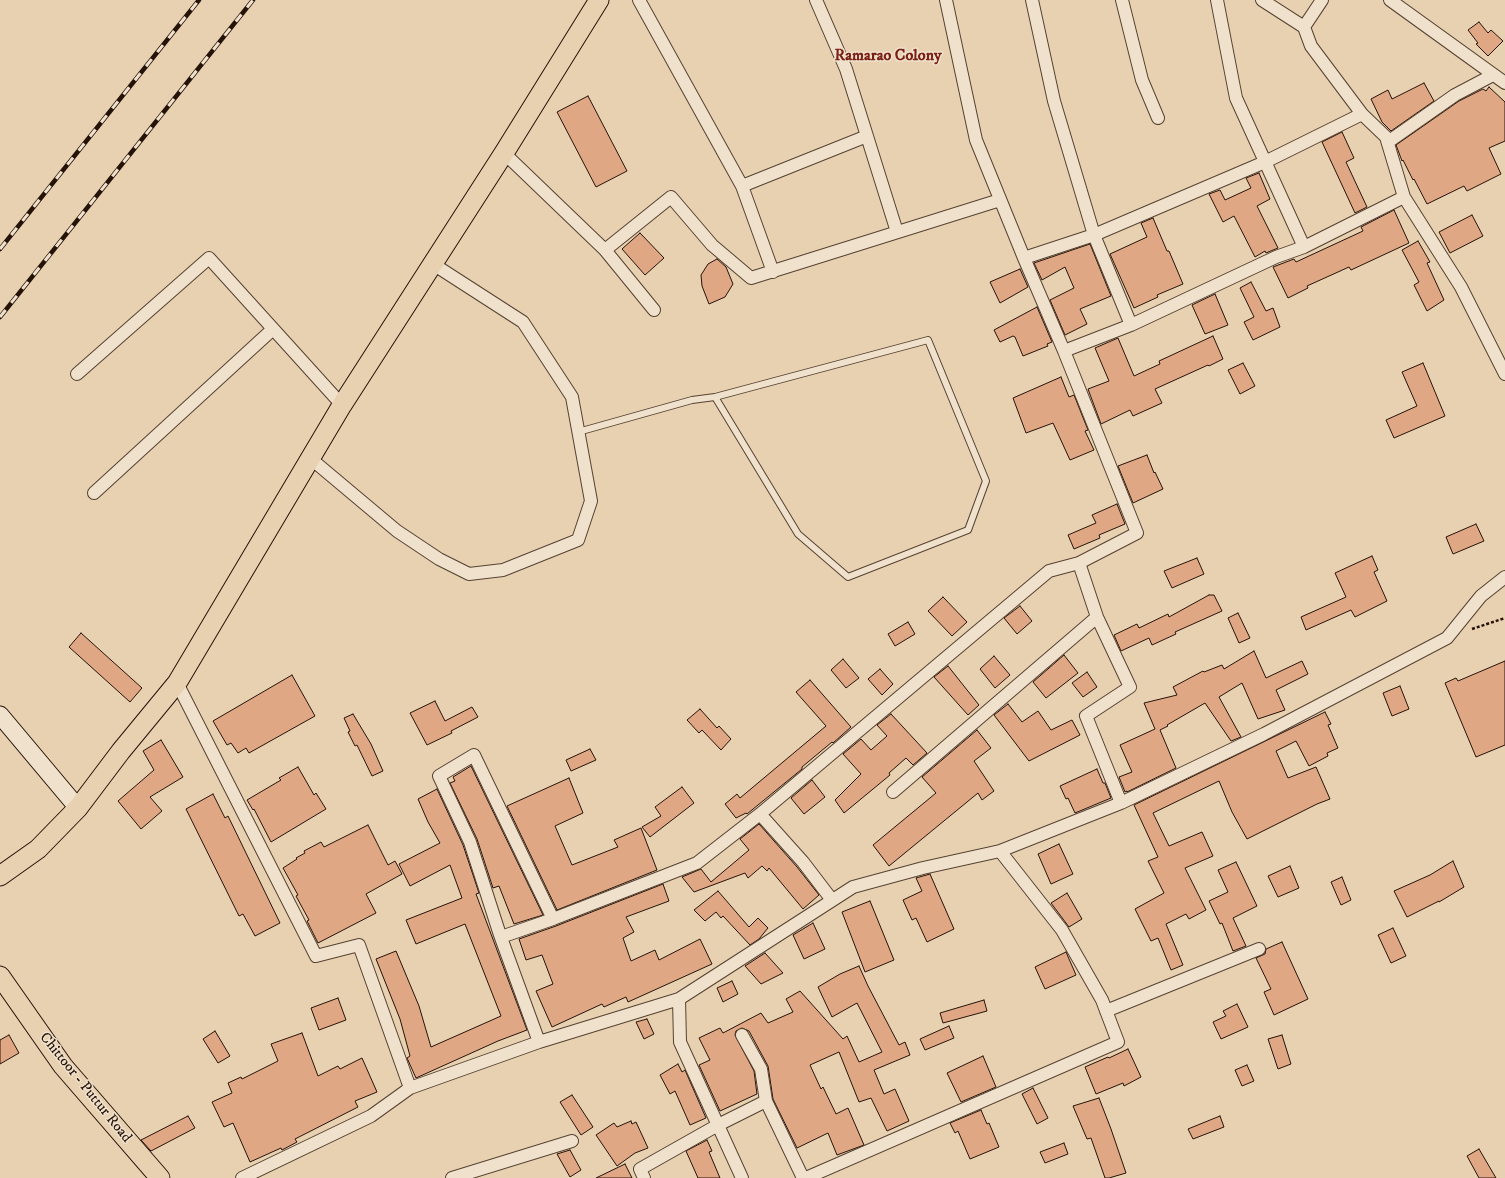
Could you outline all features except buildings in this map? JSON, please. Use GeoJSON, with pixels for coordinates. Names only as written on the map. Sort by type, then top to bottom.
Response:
{"type":"FeatureCollection","features":[{"type":"Feature","properties":{"kind":"main road"},"geometry":{"type":"LineString","coordinates":[[0,876],[38,849],[78,808],[121,750],[177,683],[342,405],[504,153],[599,0]]}},
{"type":"Feature","properties":{"kind":"main road"},"geometry":{"type":"LineString","coordinates":[[0,715],[78,808]]}},
{"type":"Feature","properties":{"kind":"main road","name":"Chittoor - Puttur Road"},"geometry":{"type":"LineString","coordinates":[[0,976],[63,1066],[160,1178]]}},
{"type":"Feature","properties":{"kind":"street"},"geometry":{"type":"LineString","coordinates":[[639,0],[742,186],[773,272]]}},
{"type":"Feature","properties":{"kind":"street"},"geometry":{"type":"LineString","coordinates":[[816,0],[846,69],[897,232]]}},
{"type":"Feature","properties":{"kind":"street"},"geometry":{"type":"LineString","coordinates":[[501,937],[553,919],[697,863],[760,814],[1049,571],[1078,563],[1137,533],[1064,351],[976,140],[946,0]]}},
{"type":"Feature","properties":{"kind":"street"},"geometry":{"type":"LineString","coordinates":[[1032,0],[1054,101],[1094,235],[1131,325]]}},
{"type":"Feature","properties":{"kind":"street"},"geometry":{"type":"LineString","coordinates":[[1122,0],[1142,80],[1158,118]]}},
{"type":"Feature","properties":{"kind":"street"},"geometry":{"type":"LineString","coordinates":[[1217,0],[1236,98],[1304,247]]}},
{"type":"Feature","properties":{"kind":"street"},"geometry":{"type":"LineString","coordinates":[[1262,0],[1304,27],[1311,46],[1362,114],[1386,137],[1404,197],[1461,287],[1505,374]]}},
{"type":"Feature","properties":{"kind":"street"},"geometry":{"type":"LineString","coordinates":[[1304,27],[1322,0]]}},
{"type":"Feature","properties":{"kind":"street"},"geometry":{"type":"LineString","coordinates":[[1390,0],[1505,83]]}},
{"type":"Feature","properties":{"kind":"street"},"geometry":{"type":"LineString","coordinates":[[1388,142],[1455,95],[1493,75]]}},
{"type":"Feature","properties":{"kind":"street"},"geometry":{"type":"LineString","coordinates":[[1024,258],[1094,235],[1265,162],[1362,114]]}},
{"type":"Feature","properties":{"kind":"street"},"geometry":{"type":"LineString","coordinates":[[742,186],[867,136]]}},
{"type":"Feature","properties":{"kind":"street"},"geometry":{"type":"LineString","coordinates":[[504,153],[605,250],[654,310]]}},
{"type":"Feature","properties":{"kind":"street"},"geometry":{"type":"LineString","coordinates":[[605,250],[671,197],[712,245],[751,278],[1000,200]]}},
{"type":"Feature","properties":{"kind":"street"},"geometry":{"type":"LineString","coordinates":[[1064,351],[1131,325],[1276,257],[1304,247],[1404,197]]}},
{"type":"Feature","properties":{"kind":"street"},"geometry":{"type":"LineString","coordinates":[[77,374],[209,258],[342,405]]}},
{"type":"Feature","properties":{"kind":"street"},"geometry":{"type":"LineString","coordinates":[[310,458],[397,531],[439,559],[469,574],[503,570],[578,540],[591,501],[572,397],[523,322],[433,264]]}},
{"type":"Feature","properties":{"kind":"street"},"geometry":{"type":"LineString","coordinates":[[94,493],[273,329]]}},
{"type":"Feature","properties":{"kind":"street"},"geometry":{"type":"LineString","coordinates":[[1078,563],[1097,617],[1130,687],[1086,716],[1121,803]]}},
{"type":"Feature","properties":{"kind":"street"},"geometry":{"type":"LineString","coordinates":[[242,1178],[371,1116],[410,1088],[539,1042],[679,999],[853,887],[923,868],[1000,851],[1121,803],[1264,734],[1447,638],[1481,596],[1505,577]]}},
{"type":"Feature","properties":{"kind":"street"},"geometry":{"type":"LineString","coordinates":[[893,792],[1097,617]]}},
{"type":"Feature","properties":{"kind":"street"},"geometry":{"type":"LineString","coordinates":[[177,683],[316,956],[359,945],[410,1088]]}},
{"type":"Feature","properties":{"kind":"street"},"geometry":{"type":"LineString","coordinates":[[539,1042],[501,937],[470,842],[440,776],[474,755],[553,919]]}},
{"type":"Feature","properties":{"kind":"street"},"geometry":{"type":"LineString","coordinates":[[760,814],[803,862],[832,900]]}},
{"type":"Feature","properties":{"kind":"street"},"geometry":{"type":"LineString","coordinates":[[742,1035],[761,1068],[766,1101],[805,1178],[1118,1042],[1102,1000],[1062,930],[1000,851]]}},
{"type":"Feature","properties":{"kind":"street"},"geometry":{"type":"LineString","coordinates":[[1106,1011],[1259,950]]}},
{"type":"Feature","properties":{"kind":"street"},"geometry":{"type":"LineString","coordinates":[[679,999],[680,1042],[742,1178]]}},
{"type":"Feature","properties":{"kind":"street"},"geometry":{"type":"LineString","coordinates":[[644,1178],[640,1169],[718,1125],[766,1101]]}},
{"type":"Feature","properties":{"kind":"street"},"geometry":{"type":"LineString","coordinates":[[452,1178],[572,1141]]}},
{"type":"Feature","properties":{"kind":"lane"},"geometry":{"type":"LineString","coordinates":[[578,432],[692,400],[715,397],[928,340],[986,480],[968,530],[848,577],[798,534],[715,397]]}},
{"type":"Feature","properties":{"kind":"path"},"geometry":{"type":"LineString","coordinates":[[1447,638],[1505,618]]}},
{"type":"Feature","properties":{"kind":"railway"},"geometry":{"type":"LineString","coordinates":[[0,249],[199,0]]}},
{"type":"Feature","properties":{"kind":"railway"},"geometry":{"type":"LineString","coordinates":[[0,317],[253,0]]}},
{"type":"Feature","properties":{"kind":"district","name":"Ramarao Colony"},"geometry":{"type":"Point","coordinates":[888,57]}}]}
